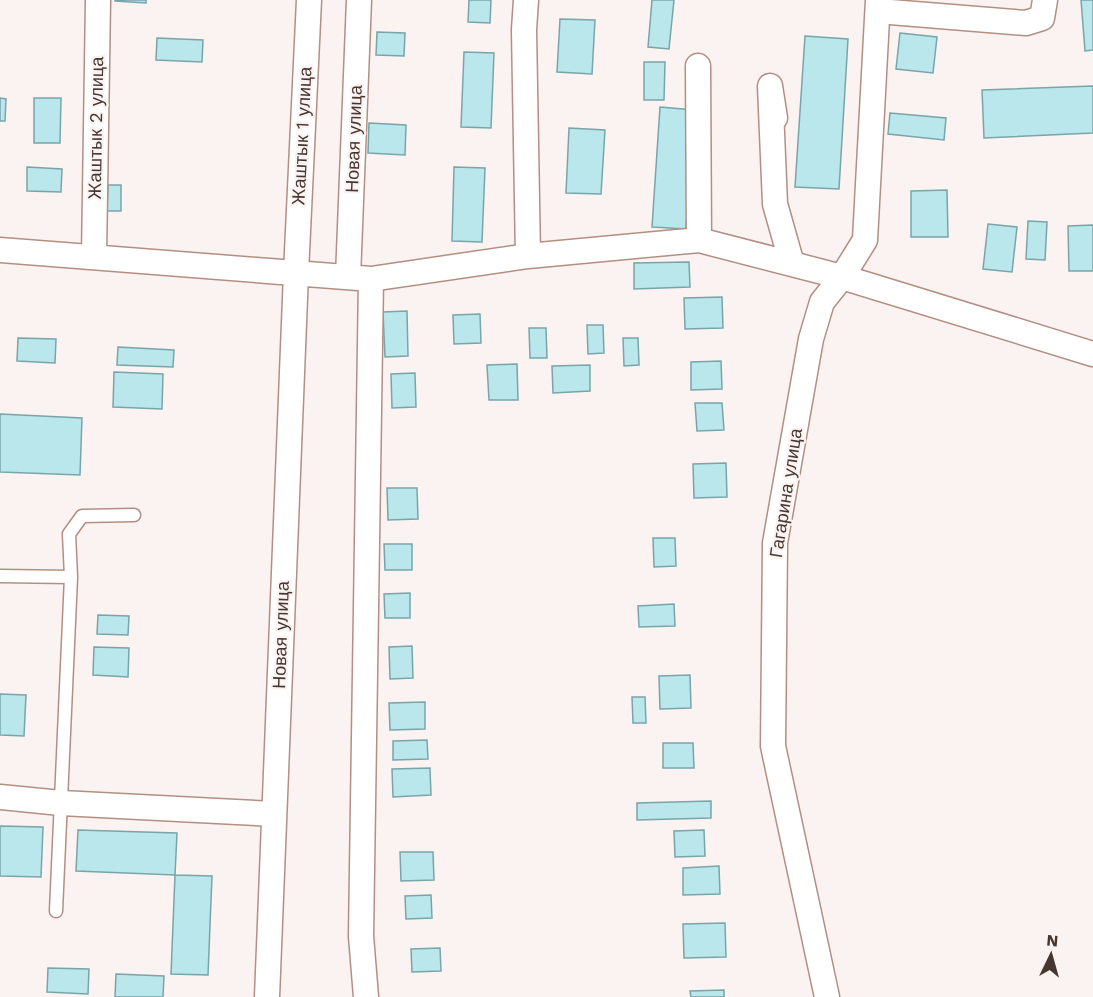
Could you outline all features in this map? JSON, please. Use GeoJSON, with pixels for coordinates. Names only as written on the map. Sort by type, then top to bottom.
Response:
{"type":"FeatureCollection","features":[{"type":"Feature","properties":{"kind":"street","name":"Жаштык 2 улица"},"geometry":{"type":"LineString","coordinates":[[94,257],[98,0]]}},
{"type":"Feature","properties":{"kind":"street","name":"Жаштык 1 улица"},"geometry":{"type":"LineString","coordinates":[[296,273],[309,0]]}},
{"type":"Feature","properties":{"kind":"street","name":"Новая улица"},"geometry":{"type":"LineString","coordinates":[[359,0],[361,936],[366,997]]}},
{"type":"Feature","properties":{"kind":"street"},"geometry":{"type":"LineString","coordinates":[[526,0],[524,30],[528,256]]}},
{"type":"Feature","properties":{"kind":"street"},"geometry":{"type":"LineString","coordinates":[[878,5],[1026,24],[1042,18],[1045,0]]}},
{"type":"Feature","properties":{"kind":"street","name":"Гагарина улица"},"geometry":{"type":"LineString","coordinates":[[827,997],[773,746],[775,543],[812,339],[822,302],[842,277],[865,240],[878,5]]}},
{"type":"Feature","properties":{"kind":"street"},"geometry":{"type":"LineString","coordinates":[[698,66],[699,240]]}},
{"type":"Feature","properties":{"kind":"street"},"geometry":{"type":"LineString","coordinates":[[775,118],[770,86],[775,204],[792,264]]}},
{"type":"Feature","properties":{"kind":"street"},"geometry":{"type":"LineString","coordinates":[[0,250],[359,278],[528,256],[699,240],[842,277],[1093,354]]}},
{"type":"Feature","properties":{"kind":"street","name":"Новая улица"},"geometry":{"type":"LineString","coordinates":[[267,997],[296,273]]}},
{"type":"Feature","properties":{"kind":"street"},"geometry":{"type":"LineString","coordinates":[[0,797],[61,803],[274,814]]}},
{"type":"Feature","properties":{"kind":"lane"},"geometry":{"type":"LineString","coordinates":[[56,911],[70,577],[69,534],[82,516],[134,515]]}},
{"type":"Feature","properties":{"kind":"lane"},"geometry":{"type":"LineString","coordinates":[[0,576],[70,577]]}},
{"type":"Feature","properties":{"kind":"building"},"geometry":{"type":"Polygon","coordinates":[[[146,0],[146,3],[115,1],[146,0]]]}},
{"type":"Feature","properties":{"kind":"building"},"geometry":{"type":"Polygon","coordinates":[[[469,0],[491,0],[490,23],[468,22],[469,0]]]}},
{"type":"Feature","properties":{"kind":"building"},"geometry":{"type":"Polygon","coordinates":[[[652,0],[674,0],[669,49],[648,47],[652,0]]]}},
{"type":"Feature","properties":{"kind":"building"},"geometry":{"type":"Polygon","coordinates":[[[1081,0],[1093,0],[1093,50],[1085,51],[1081,0]]]}},
{"type":"Feature","properties":{"kind":"building"},"geometry":{"type":"Polygon","coordinates":[[[560,19],[595,20],[592,74],[557,72],[560,19]]]}},
{"type":"Feature","properties":{"kind":"building"},"geometry":{"type":"Polygon","coordinates":[[[377,32],[405,33],[404,56],[376,55],[377,32]]]}},
{"type":"Feature","properties":{"kind":"building"},"geometry":{"type":"Polygon","coordinates":[[[900,33],[937,37],[933,73],[896,69],[900,33]]]}},
{"type":"Feature","properties":{"kind":"building"},"geometry":{"type":"Polygon","coordinates":[[[805,36],[848,39],[839,189],[795,187],[805,36]]]}},
{"type":"Feature","properties":{"kind":"building"},"geometry":{"type":"Polygon","coordinates":[[[157,38],[203,40],[202,62],[156,60],[157,38]]]}},
{"type":"Feature","properties":{"kind":"building"},"geometry":{"type":"Polygon","coordinates":[[[464,52],[494,53],[491,128],[461,127],[464,52]]]}},
{"type":"Feature","properties":{"kind":"building"},"geometry":{"type":"Polygon","coordinates":[[[644,62],[665,62],[664,100],[644,100],[644,62]]]}},
{"type":"Feature","properties":{"kind":"building"},"geometry":{"type":"Polygon","coordinates":[[[1093,86],[1093,133],[984,138],[982,90],[1093,86]]]}},
{"type":"Feature","properties":{"kind":"building"},"geometry":{"type":"Polygon","coordinates":[[[0,98],[6,99],[5,121],[0,121],[0,98]]]}},
{"type":"Feature","properties":{"kind":"building"},"geometry":{"type":"Polygon","coordinates":[[[34,98],[61,98],[60,143],[34,143],[34,98]]]}},
{"type":"Feature","properties":{"kind":"building"},"geometry":{"type":"Polygon","coordinates":[[[660,107],[694,110],[686,229],[652,227],[660,107]]]}},
{"type":"Feature","properties":{"kind":"building"},"geometry":{"type":"Polygon","coordinates":[[[890,113],[946,118],[944,140],[888,134],[890,113]]]}},
{"type":"Feature","properties":{"kind":"building"},"geometry":{"type":"Polygon","coordinates":[[[369,123],[406,125],[405,155],[368,153],[369,123]]]}},
{"type":"Feature","properties":{"kind":"building"},"geometry":{"type":"Polygon","coordinates":[[[569,128],[605,130],[601,194],[566,193],[569,128]]]}},
{"type":"Feature","properties":{"kind":"building"},"geometry":{"type":"Polygon","coordinates":[[[27,167],[62,169],[61,192],[27,191],[27,167]]]}},
{"type":"Feature","properties":{"kind":"building"},"geometry":{"type":"Polygon","coordinates":[[[454,167],[485,168],[482,242],[452,241],[454,167]]]}},
{"type":"Feature","properties":{"kind":"building"},"geometry":{"type":"Polygon","coordinates":[[[108,185],[121,185],[121,211],[107,211],[108,185]]]}},
{"type":"Feature","properties":{"kind":"building"},"geometry":{"type":"Polygon","coordinates":[[[947,190],[948,237],[911,237],[911,191],[947,190]]]}},
{"type":"Feature","properties":{"kind":"building"},"geometry":{"type":"Polygon","coordinates":[[[1028,221],[1047,222],[1045,260],[1026,259],[1028,221]]]}},
{"type":"Feature","properties":{"kind":"building"},"geometry":{"type":"Polygon","coordinates":[[[988,224],[1017,227],[1012,272],[983,269],[988,224]]]}},
{"type":"Feature","properties":{"kind":"building"},"geometry":{"type":"Polygon","coordinates":[[[1093,225],[1093,271],[1069,271],[1068,226],[1093,225]]]}},
{"type":"Feature","properties":{"kind":"building"},"geometry":{"type":"Polygon","coordinates":[[[689,262],[690,287],[634,289],[634,263],[689,262]]]}},
{"type":"Feature","properties":{"kind":"building"},"geometry":{"type":"Polygon","coordinates":[[[722,297],[723,328],[685,329],[684,298],[722,297]]]}},
{"type":"Feature","properties":{"kind":"building"},"geometry":{"type":"Polygon","coordinates":[[[407,311],[408,356],[385,357],[383,312],[407,311]]]}},
{"type":"Feature","properties":{"kind":"building"},"geometry":{"type":"Polygon","coordinates":[[[480,314],[481,343],[454,344],[453,315],[480,314]]]}},
{"type":"Feature","properties":{"kind":"building"},"geometry":{"type":"Polygon","coordinates":[[[587,325],[603,325],[604,353],[588,354],[587,325]]]}},
{"type":"Feature","properties":{"kind":"building"},"geometry":{"type":"Polygon","coordinates":[[[529,328],[546,328],[547,358],[530,358],[529,328]]]}},
{"type":"Feature","properties":{"kind":"building"},"geometry":{"type":"Polygon","coordinates":[[[18,338],[56,339],[55,363],[17,361],[18,338]]]}},
{"type":"Feature","properties":{"kind":"building"},"geometry":{"type":"Polygon","coordinates":[[[623,338],[638,338],[639,365],[624,366],[623,338]]]}},
{"type":"Feature","properties":{"kind":"building"},"geometry":{"type":"Polygon","coordinates":[[[118,347],[174,350],[173,367],[117,365],[118,347]]]}},
{"type":"Feature","properties":{"kind":"building"},"geometry":{"type":"Polygon","coordinates":[[[721,361],[722,389],[691,390],[691,362],[721,361]]]}},
{"type":"Feature","properties":{"kind":"building"},"geometry":{"type":"Polygon","coordinates":[[[517,364],[518,400],[489,400],[487,365],[517,364]]]}},
{"type":"Feature","properties":{"kind":"building"},"geometry":{"type":"Polygon","coordinates":[[[590,365],[590,391],[553,393],[552,366],[590,365]]]}},
{"type":"Feature","properties":{"kind":"building"},"geometry":{"type":"Polygon","coordinates":[[[114,372],[163,374],[162,409],[113,407],[114,372]]]}},
{"type":"Feature","properties":{"kind":"building"},"geometry":{"type":"Polygon","coordinates":[[[415,373],[416,407],[392,408],[391,374],[415,373]]]}},
{"type":"Feature","properties":{"kind":"building"},"geometry":{"type":"Polygon","coordinates":[[[695,403],[722,403],[724,430],[697,431],[695,403]]]}},
{"type":"Feature","properties":{"kind":"building"},"geometry":{"type":"Polygon","coordinates":[[[0,414],[82,418],[80,475],[0,472],[0,414]]]}},
{"type":"Feature","properties":{"kind":"building"},"geometry":{"type":"Polygon","coordinates":[[[726,463],[727,497],[694,498],[693,464],[726,463]]]}},
{"type":"Feature","properties":{"kind":"building"},"geometry":{"type":"Polygon","coordinates":[[[387,488],[417,488],[418,519],[388,520],[387,488]]]}},
{"type":"Feature","properties":{"kind":"building"},"geometry":{"type":"Polygon","coordinates":[[[653,538],[675,538],[676,566],[654,567],[653,538]]]}},
{"type":"Feature","properties":{"kind":"building"},"geometry":{"type":"Polygon","coordinates":[[[384,544],[412,544],[412,570],[385,570],[384,544]]]}},
{"type":"Feature","properties":{"kind":"building"},"geometry":{"type":"Polygon","coordinates":[[[410,593],[410,618],[385,618],[384,594],[410,593]]]}},
{"type":"Feature","properties":{"kind":"building"},"geometry":{"type":"Polygon","coordinates":[[[674,604],[675,626],[639,627],[638,606],[674,604]]]}},
{"type":"Feature","properties":{"kind":"building"},"geometry":{"type":"Polygon","coordinates":[[[98,615],[129,616],[128,635],[97,634],[98,615]]]}},
{"type":"Feature","properties":{"kind":"building"},"geometry":{"type":"Polygon","coordinates":[[[412,646],[413,678],[390,679],[389,647],[412,646]]]}},
{"type":"Feature","properties":{"kind":"building"},"geometry":{"type":"Polygon","coordinates":[[[94,647],[129,648],[128,677],[93,675],[94,647]]]}},
{"type":"Feature","properties":{"kind":"building"},"geometry":{"type":"Polygon","coordinates":[[[690,675],[691,708],[660,709],[659,676],[690,675]]]}},
{"type":"Feature","properties":{"kind":"building"},"geometry":{"type":"Polygon","coordinates":[[[0,694],[26,695],[24,736],[0,735],[0,694]]]}},
{"type":"Feature","properties":{"kind":"building"},"geometry":{"type":"Polygon","coordinates":[[[632,697],[645,697],[646,723],[633,723],[632,697]]]}},
{"type":"Feature","properties":{"kind":"building"},"geometry":{"type":"Polygon","coordinates":[[[425,702],[425,729],[390,730],[389,703],[425,702]]]}},
{"type":"Feature","properties":{"kind":"building"},"geometry":{"type":"Polygon","coordinates":[[[427,740],[428,759],[393,760],[393,741],[427,740]]]}},
{"type":"Feature","properties":{"kind":"building"},"geometry":{"type":"Polygon","coordinates":[[[663,743],[693,743],[694,768],[663,768],[663,743]]]}},
{"type":"Feature","properties":{"kind":"building"},"geometry":{"type":"Polygon","coordinates":[[[430,768],[431,795],[393,797],[392,769],[430,768]]]}},
{"type":"Feature","properties":{"kind":"building"},"geometry":{"type":"Polygon","coordinates":[[[711,801],[711,818],[637,820],[637,803],[711,801]]]}},
{"type":"Feature","properties":{"kind":"building"},"geometry":{"type":"Polygon","coordinates":[[[0,826],[43,827],[41,877],[0,876],[0,826]]]}},
{"type":"Feature","properties":{"kind":"building"},"geometry":{"type":"Polygon","coordinates":[[[78,830],[177,833],[175,875],[76,871],[78,830]]]}},
{"type":"Feature","properties":{"kind":"building"},"geometry":{"type":"Polygon","coordinates":[[[704,830],[705,856],[675,857],[674,831],[704,830]]]}},
{"type":"Feature","properties":{"kind":"building"},"geometry":{"type":"Polygon","coordinates":[[[400,852],[433,852],[434,880],[401,881],[400,852]]]}},
{"type":"Feature","properties":{"kind":"building"},"geometry":{"type":"Polygon","coordinates":[[[719,866],[720,894],[683,895],[683,868],[719,866]]]}},
{"type":"Feature","properties":{"kind":"building"},"geometry":{"type":"Polygon","coordinates":[[[175,875],[212,876],[208,975],[171,974],[175,875]]]}},
{"type":"Feature","properties":{"kind":"building"},"geometry":{"type":"Polygon","coordinates":[[[431,895],[432,918],[406,919],[405,896],[431,895]]]}},
{"type":"Feature","properties":{"kind":"building"},"geometry":{"type":"Polygon","coordinates":[[[725,923],[726,957],[684,958],[683,924],[725,923]]]}},
{"type":"Feature","properties":{"kind":"building"},"geometry":{"type":"Polygon","coordinates":[[[440,948],[441,971],[412,972],[411,949],[440,948]]]}},
{"type":"Feature","properties":{"kind":"building"},"geometry":{"type":"Polygon","coordinates":[[[48,968],[89,969],[88,994],[47,992],[48,968]]]}},
{"type":"Feature","properties":{"kind":"building"},"geometry":{"type":"Polygon","coordinates":[[[116,974],[164,976],[163,997],[115,997],[116,974]]]}},
{"type":"Feature","properties":{"kind":"building"},"geometry":{"type":"Polygon","coordinates":[[[724,990],[724,997],[691,997],[690,991],[724,990]]]}}]}
